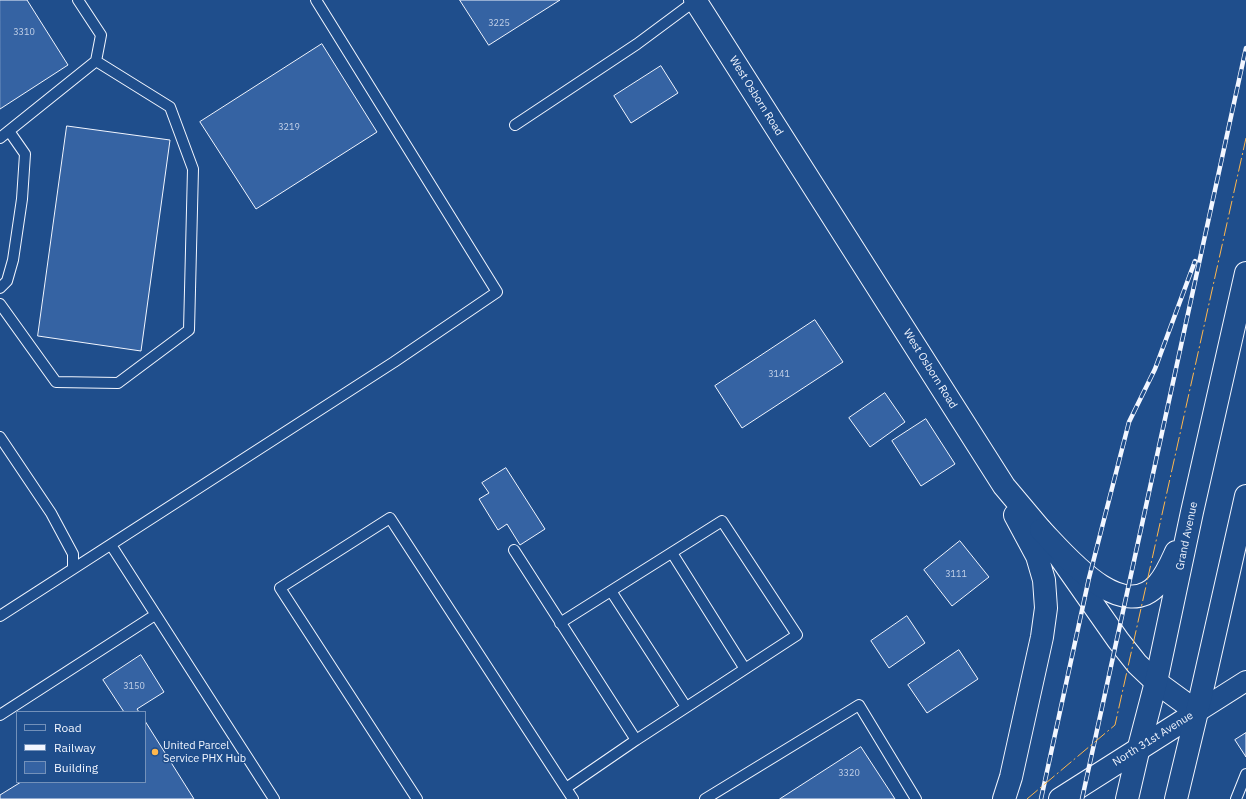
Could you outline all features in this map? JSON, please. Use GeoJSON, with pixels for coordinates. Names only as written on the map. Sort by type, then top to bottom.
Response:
{"type":"FeatureCollection","features":[{"type":"Feature","properties":{"kind":"main road","name":"West Osborn Road"},"geometry":{"type":"LineString","coordinates":[[695,0],[1004,486],[1041,530],[1118,640],[1156,682],[1197,712]]}},
{"type":"Feature","properties":{"kind":"main road","name":"Grand Avenue"},"geometry":{"type":"LineString","coordinates":[[1127,799],[1156,682],[1192,512],[1246,273]]}},
{"type":"Feature","properties":{"kind":"main road"},"geometry":{"type":"LineString","coordinates":[[1004,486],[1014,514],[1037,556],[1044,580],[1046,608],[1042,637],[1011,777],[1004,799]]}},
{"type":"Feature","properties":{"kind":"main road"},"geometry":{"type":"LineString","coordinates":[[1176,799],[1246,496]]}},
{"type":"Feature","properties":{"kind":"main road"},"geometry":{"type":"LineString","coordinates":[[1041,530],[1089,578],[1118,594],[1132,597],[1150,591],[1158,584],[1177,550],[1192,512]]}},
{"type":"Feature","properties":{"kind":"main road","name":"North 31st Avenue"},"geometry":{"type":"LineString","coordinates":[[1060,799],[1139,747],[1197,712]]}},
{"type":"Feature","properties":{"kind":"street","name":"North 31st Avenue"},"geometry":{"type":"LineString","coordinates":[[1197,712],[1246,681]]}},
{"type":"Feature","properties":{"kind":"lane"},"geometry":{"type":"LineString","coordinates":[[0,138],[96,61],[101,35],[78,0]]}},
{"type":"Feature","properties":{"kind":"lane"},"geometry":{"type":"LineString","coordinates":[[0,616],[394,362],[497,292],[316,0]]}},
{"type":"Feature","properties":{"kind":"lane"},"geometry":{"type":"LineString","coordinates":[[515,125],[637,44],[695,0]]}},
{"type":"Feature","properties":{"kind":"lane"},"geometry":{"type":"LineString","coordinates":[[0,304],[56,382],[118,383],[189,330],[193,169],[170,107],[96,61]]}},
{"type":"Feature","properties":{"kind":"lane"},"geometry":{"type":"LineString","coordinates":[[0,288],[7,281],[13,260],[22,199],[25,161],[25,154],[9,131]]}},
{"type":"Feature","properties":{"kind":"lane"},"geometry":{"type":"LineString","coordinates":[[0,437],[51,513],[73,554],[73,569]]}},
{"type":"Feature","properties":{"kind":"lane"},"geometry":{"type":"LineString","coordinates":[[417,799],[280,588],[390,518],[573,799]]}},
{"type":"Feature","properties":{"kind":"lane"},"geometry":{"type":"LineString","coordinates":[[560,623],[722,521],[797,635],[636,740],[566,788]]}},
{"type":"Feature","properties":{"kind":"lane"},"geometry":{"type":"LineString","coordinates":[[111,545],[274,799]]}},
{"type":"Feature","properties":{"kind":"lane"},"geometry":{"type":"LineString","coordinates":[[514,550],[636,740]]}},
{"type":"Feature","properties":{"kind":"lane"},"geometry":{"type":"LineString","coordinates":[[672,553],[746,669]]}},
{"type":"Feature","properties":{"kind":"lane"},"geometry":{"type":"LineString","coordinates":[[612,591],[686,707]]}},
{"type":"Feature","properties":{"kind":"lane"},"geometry":{"type":"LineString","coordinates":[[0,715],[155,615]]}},
{"type":"Feature","properties":{"kind":"lane"},"geometry":{"type":"LineString","coordinates":[[706,799],[859,705],[916,799]]}},
{"type":"Feature","properties":{"kind":"lane"},"geometry":{"type":"LineString","coordinates":[[1236,799],[1246,774]]}},
{"type":"Feature","properties":{"kind":"building"},"geometry":{"type":"Polygon","coordinates":[[[0,0],[27,0],[68,65],[0,109],[0,0]]]}},
{"type":"Feature","properties":{"kind":"building"},"geometry":{"type":"Polygon","coordinates":[[[460,0],[560,0],[489,45],[460,0]]]}},
{"type":"Feature","properties":{"kind":"building"},"geometry":{"type":"Polygon","coordinates":[[[322,44],[377,132],[256,209],[200,122],[322,44]]]}},
{"type":"Feature","properties":{"kind":"building"},"geometry":{"type":"Polygon","coordinates":[[[661,66],[678,93],[631,123],[614,96],[661,66]]]}},
{"type":"Feature","properties":{"kind":"building"},"geometry":{"type":"Polygon","coordinates":[[[67,126],[170,140],[141,351],[38,336],[67,126]]]}},
{"type":"Feature","properties":{"kind":"building"},"geometry":{"type":"Polygon","coordinates":[[[815,320],[843,362],[742,428],[715,386],[815,320]]]}},
{"type":"Feature","properties":{"kind":"building"},"geometry":{"type":"Polygon","coordinates":[[[885,393],[905,422],[870,447],[849,418],[885,393]]]}},
{"type":"Feature","properties":{"kind":"building"},"geometry":{"type":"Polygon","coordinates":[[[926,419],[955,464],[921,486],[892,441],[926,419]]]}},
{"type":"Feature","properties":{"kind":"building"},"geometry":{"type":"Polygon","coordinates":[[[506,468],[545,529],[520,545],[507,524],[498,530],[479,499],[489,493],[482,483],[506,468]]]}},
{"type":"Feature","properties":{"kind":"building"},"geometry":{"type":"Polygon","coordinates":[[[960,541],[989,577],[952,606],[924,570],[960,541]]]}},
{"type":"Feature","properties":{"kind":"building"},"geometry":{"type":"Polygon","coordinates":[[[907,616],[925,643],[889,668],[871,641],[907,616]]]}},
{"type":"Feature","properties":{"kind":"building"},"geometry":{"type":"Polygon","coordinates":[[[959,650],[978,679],[927,713],[908,685],[959,650]]]}},
{"type":"Feature","properties":{"kind":"building"},"geometry":{"type":"Polygon","coordinates":[[[141,655],[164,692],[137,709],[138,711],[123,711],[103,680],[141,655]]]}},
{"type":"Feature","properties":{"kind":"building","name":"United Parcel Service PHX Hub"},"geometry":{"type":"Polygon","coordinates":[[[146,723],[194,799],[0,799],[0,795],[19,783],[146,783],[146,723]]]}},
{"type":"Feature","properties":{"kind":"building"},"geometry":{"type":"Polygon","coordinates":[[[1246,733],[1246,757],[1235,740],[1246,733]]]}},
{"type":"Feature","properties":{"kind":"building"},"geometry":{"type":"Polygon","coordinates":[[[861,747],[895,799],[780,799],[861,747]]]}},
{"type":"Feature","properties":{"kind":"railway"},"geometry":{"type":"LineString","coordinates":[[1082,799],[1246,48]]}},
{"type":"Feature","properties":{"kind":"railway"},"geometry":{"type":"LineString","coordinates":[[1041,799],[1089,578],[1129,422],[1155,369],[1195,261]]}},
{"type":"Feature","properties":{"kind":"power"},"geometry":{"type":"LineString","coordinates":[[1027,799],[1115,725],[1246,138]]}},
{"type":"Feature","properties":{"kind":"place","name":"United Parcel Service PHX Hub"},"geometry":{"type":"Point","coordinates":[155,752]}}]}
